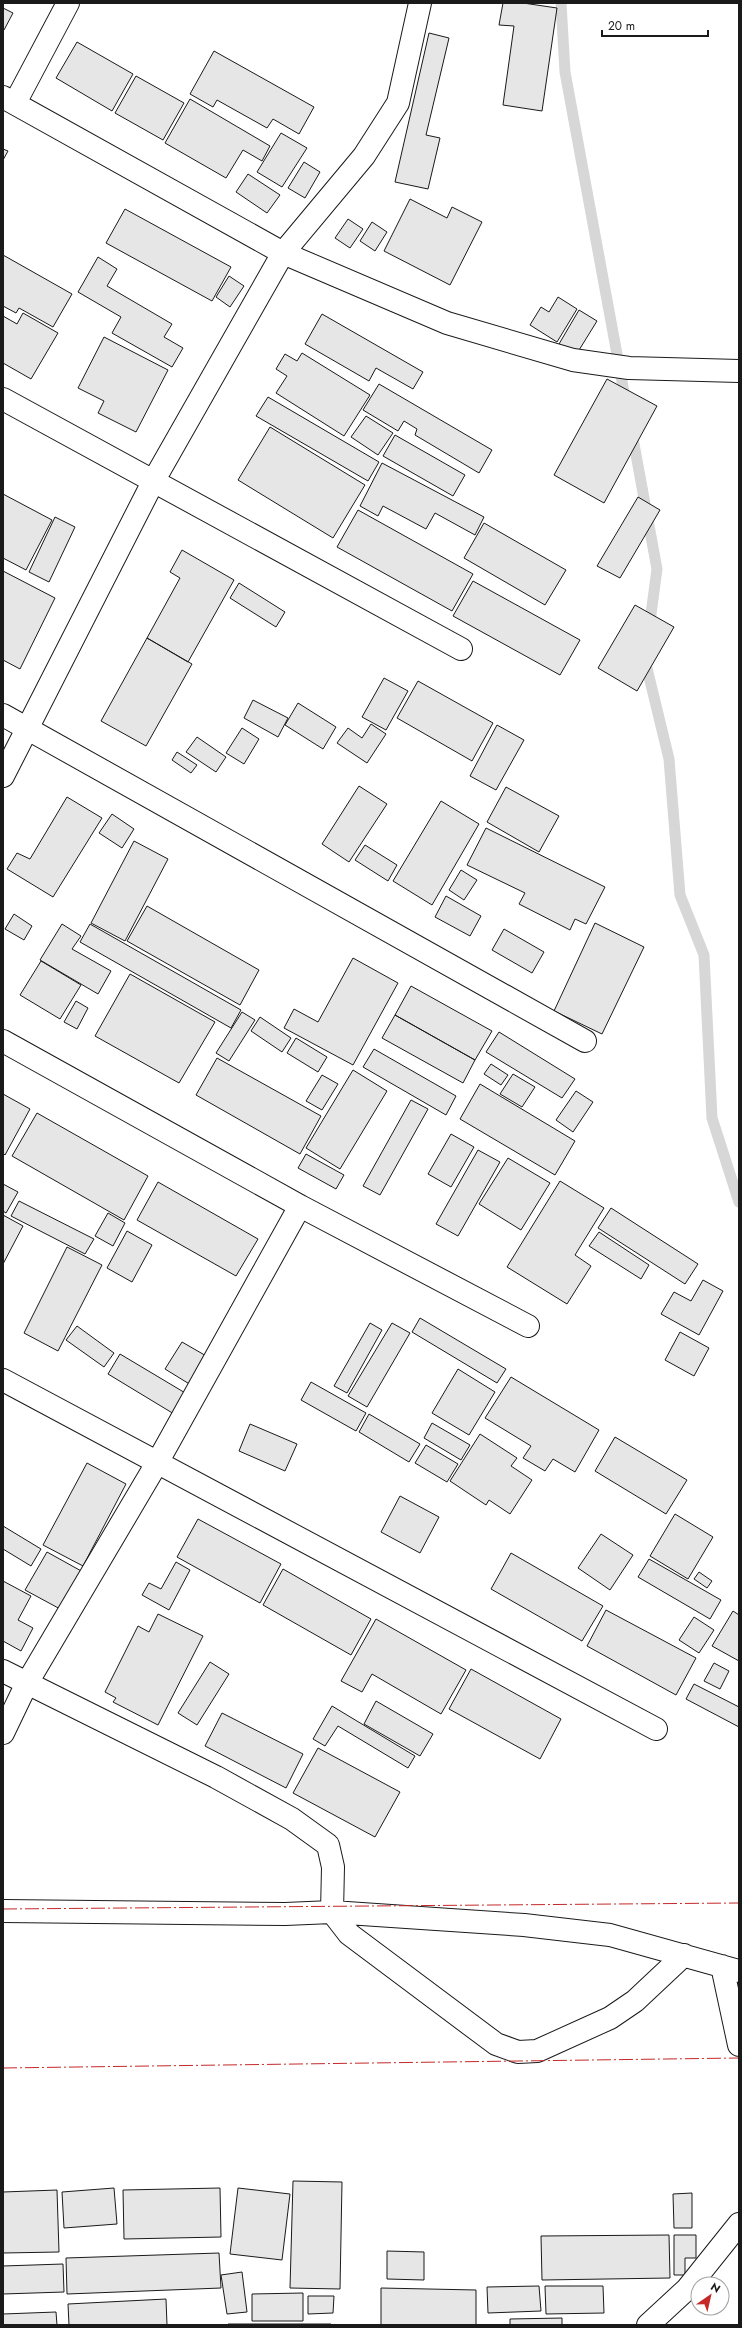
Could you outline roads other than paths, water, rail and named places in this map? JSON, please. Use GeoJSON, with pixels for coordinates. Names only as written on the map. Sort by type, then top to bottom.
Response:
{"type":"FeatureCollection","features":[{"type":"Feature","properties":{"kind":"street"},"geometry":{"type":"LineString","coordinates":[[68,3],[9,100],[283,253],[446,323],[573,360],[629,368],[739,371]]}},
{"type":"Feature","properties":{"kind":"street"},"geometry":{"type":"LineString","coordinates":[[3,776],[29,728],[154,480],[283,253],[364,156],[398,103],[420,3]]}},
{"type":"Feature","properties":{"kind":"street"},"geometry":{"type":"LineString","coordinates":[[3,399],[154,480],[461,649]]}},
{"type":"Feature","properties":{"kind":"street"},"geometry":{"type":"LineString","coordinates":[[3,714],[585,1041]]}},
{"type":"Feature","properties":{"kind":"street"},"geometry":{"type":"LineString","coordinates":[[3,1041],[300,1206],[528,1326]]}},
{"type":"Feature","properties":{"kind":"street"},"geometry":{"type":"LineString","coordinates":[[3,1733],[27,1683],[157,1463],[300,1206]]}},
{"type":"Feature","properties":{"kind":"street"},"geometry":{"type":"LineString","coordinates":[[3,1380],[656,1729]]}},
{"type":"Feature","properties":{"kind":"street"},"geometry":{"type":"LineString","coordinates":[[3,1671],[216,1777],[292,1819],[328,1845],[333,1867],[332,1912],[349,1934],[379,1958],[496,2044],[518,2052],[537,2051],[610,2018],[635,2001],[684,1955]]}},
{"type":"Feature","properties":{"kind":"street"},"geometry":{"type":"LineString","coordinates":[[3,1910],[285,1914],[332,1912],[524,1925],[602,1934],[730,1968],[739,2045]]}},
{"type":"Feature","properties":{"kind":"street"},"geometry":{"type":"LineString","coordinates":[[648,2325],[687,2289],[739,2224]]}},
{"type":"Feature","properties":{"kind":"waterway"},"geometry":{"type":"LineString","coordinates":[[561,3],[565,72],[626,403]]}},
{"type":"Feature","properties":{"kind":"waterway"},"geometry":{"type":"LineString","coordinates":[[632,433],[657,569],[649,629]]}},
{"type":"Feature","properties":{"kind":"waterway"},"geometry":{"type":"LineString","coordinates":[[645,660],[669,759],[680,895],[704,955],[712,1118],[739,1202]]}}]}
